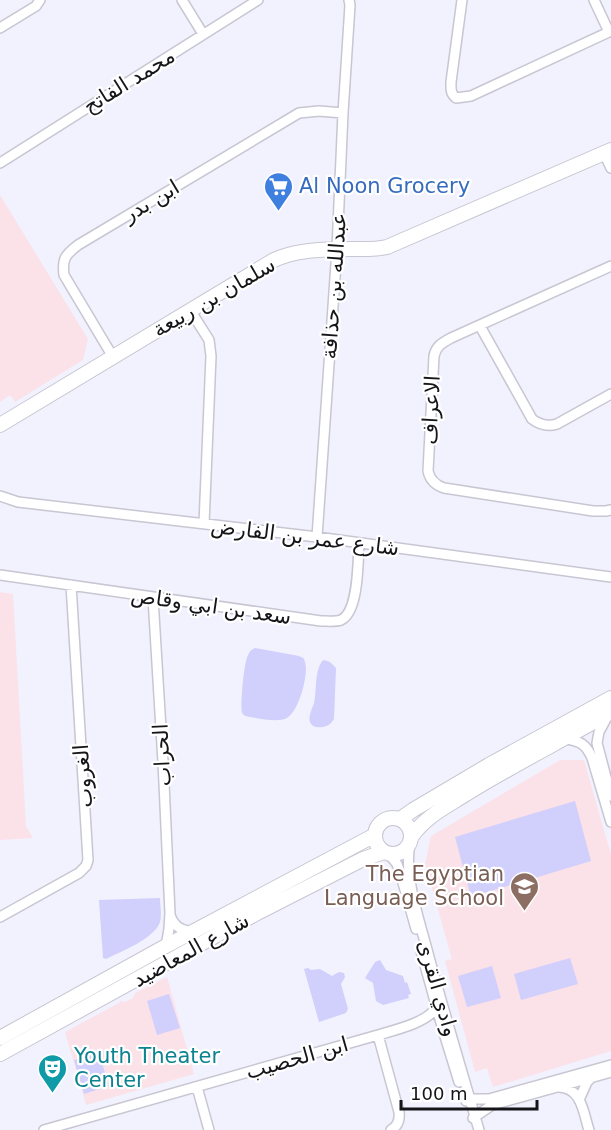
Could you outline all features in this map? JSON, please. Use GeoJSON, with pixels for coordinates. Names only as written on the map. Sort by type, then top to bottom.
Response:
{"type":"FeatureCollection","features":[{"type":"Feature","properties":{"kind":"street"},"geometry":{"type":"LineString","coordinates":[[0,28],[36,6],[40,0]]}},
{"type":"Feature","properties":{"kind":"street"},"geometry":{"type":"LineString","coordinates":[[182,0],[203,34]]}},
{"type":"Feature","properties":{"kind":"street","name":"محمد الفاتح"},"geometry":{"type":"LineString","coordinates":[[0,163],[258,0]]}},
{"type":"Feature","properties":{"kind":"street","name":"عبدالله بن حذافة"},"geometry":{"type":"LineString","coordinates":[[317,537],[337,249],[349,0]]}},
{"type":"Feature","properties":{"kind":"street"},"geometry":{"type":"LineString","coordinates":[[462,0],[451,82],[451,91],[456,98],[471,96],[610,31],[594,0]]}},
{"type":"Feature","properties":{"kind":"street","name":"ابن بدر"},"geometry":{"type":"LineString","coordinates":[[113,357],[64,275],[63,262],[68,252],[299,113],[311,111],[343,113]]}},
{"type":"Feature","properties":{"kind":"street"},"geometry":{"type":"LineString","coordinates":[[607,151],[611,168]]}},
{"type":"Feature","properties":{"kind":"street","name":"سلمان بن ربيعة"},"geometry":{"type":"LineString","coordinates":[[0,425],[283,256],[295,252],[377,249],[397,243],[607,151]]}},
{"type":"Feature","properties":{"kind":"street","name":"الاعراف"},"geometry":{"type":"LineString","coordinates":[[611,266],[443,342],[435,350],[428,464],[432,481],[444,488],[593,511],[611,510]]}},
{"type":"Feature","properties":{"kind":"street"},"geometry":{"type":"LineString","coordinates":[[190,310],[209,340],[211,356],[204,524]]}},
{"type":"Feature","properties":{"kind":"street"},"geometry":{"type":"LineString","coordinates":[[480,326],[532,419],[536,422],[551,426],[557,424],[611,394]]}},
{"type":"Feature","properties":{"kind":"street","name":"شارع عمر بن الفارض"},"geometry":{"type":"LineString","coordinates":[[0,496],[18,502],[317,537],[611,577]]}},
{"type":"Feature","properties":{"kind":"street","name":"سعد بن ابي وقاص"},"geometry":{"type":"LineString","coordinates":[[0,575],[321,621],[340,620],[349,612],[355,594],[359,543]]}},
{"type":"Feature","properties":{"kind":"street","name":"الغروب"},"geometry":{"type":"LineString","coordinates":[[0,917],[79,873],[88,860],[71,585]]}},
{"type":"Feature","properties":{"kind":"street","name":"الحراب"},"geometry":{"type":"LineString","coordinates":[[153,598],[170,913],[166,946]]}},
{"type":"Feature","properties":{"kind":"street"},"geometry":{"type":"LineString","coordinates":[[400,819],[489,765],[611,698]]}},
{"type":"Feature","properties":{"kind":"street"},"geometry":{"type":"LineString","coordinates":[[411,840],[408,826],[400,819],[385,820],[377,828],[375,835],[376,844],[387,853],[402,853],[411,840],[421,824],[434,814],[495,776],[610,713]]}},
{"type":"Feature","properties":{"kind":"street"},"geometry":{"type":"LineString","coordinates":[[610,713],[603,722],[597,743],[611,796]]}},
{"type":"Feature","properties":{"kind":"street"},"geometry":{"type":"LineString","coordinates":[[566,739],[575,740],[588,749],[611,822]]}},
{"type":"Feature","properties":{"kind":"street","name":"شارع المعاضيد"},"geometry":{"type":"LineString","coordinates":[[0,1038],[166,946],[375,835]]}},
{"type":"Feature","properties":{"kind":"street","name":"وادي القرى"},"geometry":{"type":"LineString","coordinates":[[411,840],[407,860],[411,883],[467,1100]]}},
{"type":"Feature","properties":{"kind":"street","name":"وادي القرى"},"geometry":{"type":"LineString","coordinates":[[387,853],[397,864],[400,872],[443,1030],[479,1130]]}},
{"type":"Feature","properties":{"kind":"street","name":"شارع المعاضيد"},"geometry":{"type":"LineString","coordinates":[[0,1054],[257,913],[363,859],[387,853]]}},
{"type":"Feature","properties":{"kind":"street"},"geometry":{"type":"LineString","coordinates":[[170,913],[172,920],[179,928],[193,932]]}},
{"type":"Feature","properties":{"kind":"street","name":"ابن الحصيب"},"geometry":{"type":"LineString","coordinates":[[44,1130],[378,1035],[432,1014],[436,1008],[435,1003]]}},
{"type":"Feature","properties":{"kind":"street","name":"ابن الحصيب"},"geometry":{"type":"LineString","coordinates":[[410,1024],[434,1020],[440,1022],[443,1030]]}},
{"type":"Feature","properties":{"kind":"street"},"geometry":{"type":"LineString","coordinates":[[378,1035],[400,1118],[391,1130]]}},
{"type":"Feature","properties":{"kind":"street"},"geometry":{"type":"LineString","coordinates":[[467,1100],[489,1099],[611,1065]]}},
{"type":"Feature","properties":{"kind":"street"},"geometry":{"type":"LineString","coordinates":[[473,1118],[492,1105],[611,1072]]}},
{"type":"Feature","properties":{"kind":"street"},"geometry":{"type":"LineString","coordinates":[[579,1100],[587,1082],[592,1077]]}},
{"type":"Feature","properties":{"kind":"street"},"geometry":{"type":"LineString","coordinates":[[197,1087],[209,1130]]}},
{"type":"Feature","properties":{"kind":"street"},"geometry":{"type":"LineString","coordinates":[[558,1087],[572,1090],[577,1094],[589,1130]]}},
{"type":"Feature","properties":{"kind":"street","name":"وادي القرى"},"geometry":{"type":"LineString","coordinates":[[473,1118],[473,1130]]}},
{"type":"Feature","properties":{"kind":"shaded area"},"geometry":{"type":"Polygon","coordinates":[[[0,195],[88,339],[83,360],[15,402],[10,395],[0,402],[0,195]]]}},
{"type":"Feature","properties":{"kind":"shaded area"},"geometry":{"type":"Polygon","coordinates":[[[0,592],[13,594],[26,826],[33,838],[0,840],[0,592]]]}},
{"type":"Feature","properties":{"kind":"shaded area"},"geometry":{"type":"Polygon","coordinates":[[[255,648],[299,656],[304,659],[306,675],[302,692],[295,708],[287,718],[267,720],[245,716],[242,713],[245,666],[249,654],[255,648]]]}},
{"type":"Feature","properties":{"kind":"shaded area"},"geometry":{"type":"Polygon","coordinates":[[[324,660],[336,668],[334,719],[328,725],[315,727],[310,722],[310,713],[314,703],[319,666],[324,660]]]}},
{"type":"Feature","properties":{"kind":"shaded area","name":"The Egyptian Language School"},"geometry":{"type":"Polygon","coordinates":[[[560,760],[584,760],[611,855],[611,1051],[493,1087],[487,1068],[475,1072],[445,961],[452,959],[425,864],[431,836],[560,760]]]}},
{"type":"Feature","properties":{"kind":"shaded area"},"geometry":{"type":"Polygon","coordinates":[[[575,801],[591,861],[471,897],[455,837],[575,801]]]}},
{"type":"Feature","properties":{"kind":"shaded area"},"geometry":{"type":"Polygon","coordinates":[[[160,898],[161,913],[157,928],[129,948],[106,959],[103,958],[99,900],[160,898]]]}},
{"type":"Feature","properties":{"kind":"shaded area"},"geometry":{"type":"Polygon","coordinates":[[[570,958],[578,984],[521,1000],[514,974],[570,958]]]}},
{"type":"Feature","properties":{"kind":"shaded area"},"geometry":{"type":"Polygon","coordinates":[[[380,960],[386,970],[403,976],[411,994],[408,995],[409,998],[383,1005],[376,1001],[373,983],[365,978],[375,962],[380,960]]]}},
{"type":"Feature","properties":{"kind":"shaded area"},"geometry":{"type":"Polygon","coordinates":[[[492,966],[501,998],[467,1007],[458,976],[492,966]]]}},
{"type":"Feature","properties":{"kind":"shaded area"},"geometry":{"type":"Polygon","coordinates":[[[304,969],[320,969],[332,976],[339,972],[344,973],[345,977],[341,984],[348,1009],[346,1013],[319,1022],[304,969]]]}},
{"type":"Feature","properties":{"kind":"shaded area"},"geometry":{"type":"Polygon","coordinates":[[[167,977],[194,1074],[86,1105],[65,1032],[121,1001],[125,1002],[133,998],[135,993],[167,977]]]}},
{"type":"Feature","properties":{"kind":"shaded area"},"geometry":{"type":"Polygon","coordinates":[[[169,994],[180,1028],[157,1035],[147,1001],[169,994]]]}},
{"type":"Feature","properties":{"kind":"shaded area"},"geometry":{"type":"Polygon","coordinates":[[[99,1053],[109,1086],[84,1094],[74,1060],[99,1053]]]}},
{"type":"Feature","properties":{"kind":"place","name":"Al Noon Grocery"},"geometry":{"type":"Point","coordinates":[278,212]}},
{"type":"Feature","properties":{"kind":"place","name":"The Egyptian Language School"},"geometry":{"type":"Point","coordinates":[525,912]}},
{"type":"Feature","properties":{"kind":"place","name":"Youth Theater Center"},"geometry":{"type":"Point","coordinates":[53,1094]}}]}
